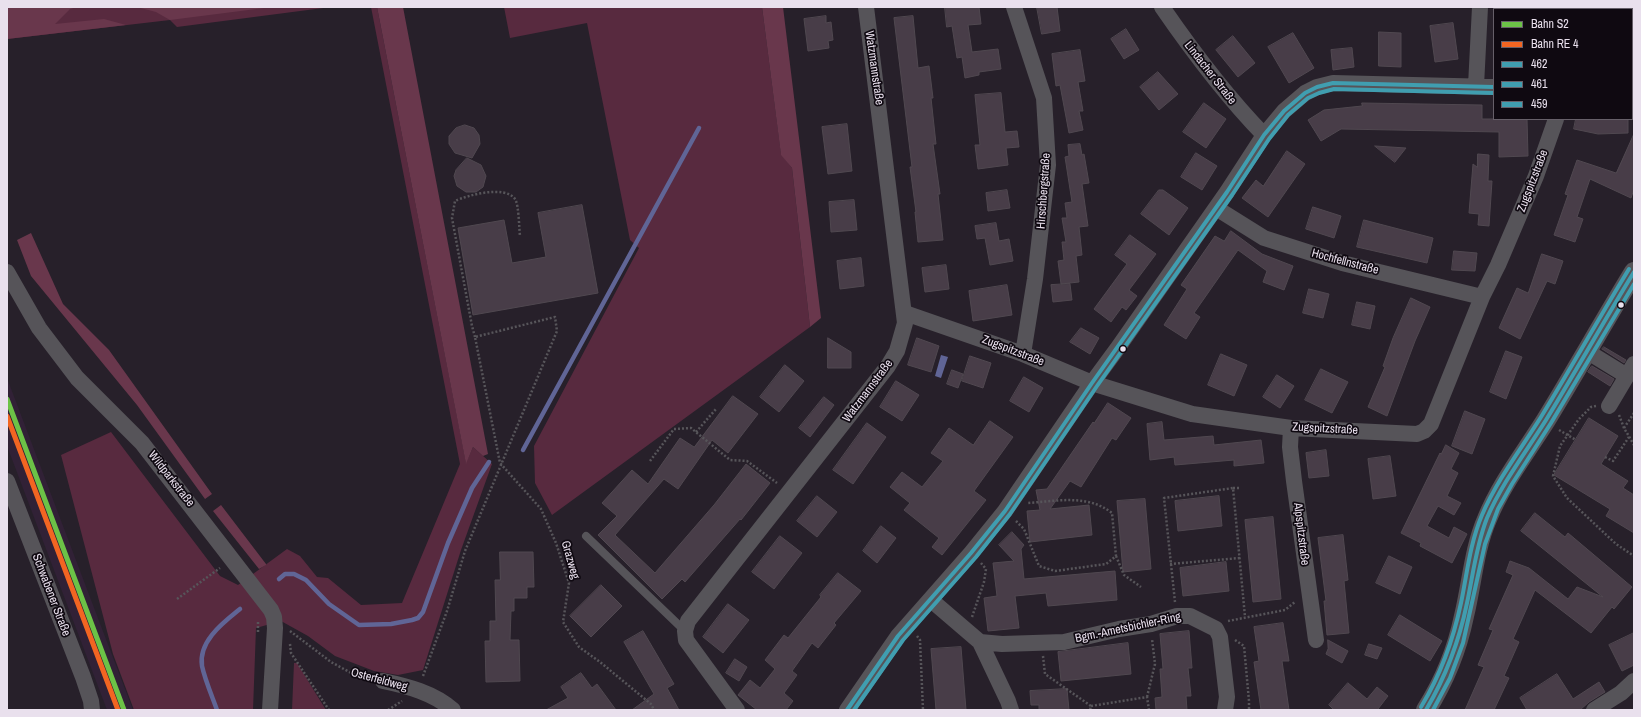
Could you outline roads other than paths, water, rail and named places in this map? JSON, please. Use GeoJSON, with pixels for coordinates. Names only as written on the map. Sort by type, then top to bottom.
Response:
{"type":"FeatureCollection","features":[{"type":"Feature","properties":{"kind":"street","name":"Watzmannstraße"},"geometry":{"type":"LineString","coordinates":[[685,631],[688,621],[888,366],[898,351],[903,336],[906,323],[905,313],[866,7]]}},
{"type":"Feature","properties":{"kind":"street","name":"Hirschbergstraße"},"geometry":{"type":"LineString","coordinates":[[1014,7],[1044,98],[1048,165],[1036,272],[1023,354]]}},
{"type":"Feature","properties":{"kind":"street","name":"Lindacher Straße"},"geometry":{"type":"LineString","coordinates":[[1162,7],[1230,99],[1264,135]]}},
{"type":"Feature","properties":{"kind":"street"},"geometry":{"type":"LineString","coordinates":[[1476,86],[1480,7]]}},
{"type":"Feature","properties":{"kind":"street"},"geometry":{"type":"LineString","coordinates":[[847,710],[898,636],[931,600],[1007,508],[1092,383],[1118,349],[1216,208],[1264,135],[1294,101],[1317,87],[1333,83],[1493,87]]}},
{"type":"Feature","properties":{"kind":"street","name":"Zugspitzstraße"},"geometry":{"type":"LineString","coordinates":[[905,313],[1023,354],[1092,383],[1192,414],[1291,428],[1409,434],[1424,431],[1431,424],[1482,297],[1498,265],[1536,176],[1556,120]]}},
{"type":"Feature","properties":{"kind":"street","name":"Hochfellnstraße"},"geometry":{"type":"LineString","coordinates":[[1216,208],[1264,238],[1342,263],[1482,297]]}},
{"type":"Feature","properties":{"kind":"street","name":"Wildparkstraße"},"geometry":{"type":"LineString","coordinates":[[7,272],[39,328],[77,378],[142,443],[271,610],[274,617],[275,628],[270,710]]}},
{"type":"Feature","properties":{"kind":"street"},"geometry":{"type":"LineString","coordinates":[[1426,710],[1441,685],[1451,664],[1465,615],[1477,548],[1487,518],[1504,487],[1588,352],[1634,272]]}},
{"type":"Feature","properties":{"kind":"street"},"geometry":{"type":"LineString","coordinates":[[1588,352],[1630,370],[1612,402]]}},
{"type":"Feature","properties":{"kind":"street","name":"Alpspitzstraße"},"geometry":{"type":"LineString","coordinates":[[1291,428],[1290,447],[1294,481],[1316,640]]}},
{"type":"Feature","properties":{"kind":"street","name":"Schwabener Straße"},"geometry":{"type":"LineString","coordinates":[[7,481],[83,677],[91,700],[92,710]]}},
{"type":"Feature","properties":{"kind":"street"},"geometry":{"type":"LineString","coordinates":[[931,600],[980,642],[1011,710]]}},
{"type":"Feature","properties":{"kind":"street","name":"Bgm.-Ametsbichler-Ring"},"geometry":{"type":"LineString","coordinates":[[980,642],[1002,644],[1064,642],[1119,629],[1151,624],[1177,616],[1190,616],[1212,627],[1220,637],[1227,697],[1226,710]]}},
{"type":"Feature","properties":{"kind":"street"},"geometry":{"type":"LineString","coordinates":[[685,631],[686,640],[737,710]]}},
{"type":"Feature","properties":{"kind":"street","name":"Osterfeldweg"},"geometry":{"type":"LineString","coordinates":[[383,681],[398,684],[428,694],[445,703],[453,710]]}},
{"type":"Feature","properties":{"kind":"street"},"geometry":{"type":"LineString","coordinates":[[1594,710],[1621,693],[1634,681]]}},
{"type":"Feature","properties":{"kind":"lane"},"geometry":{"type":"LineString","coordinates":[[586,536],[685,631]]}},
{"type":"Feature","properties":{"kind":"water"},"geometry":{"type":"Polygon","coordinates":[[[941,355],[948,357],[941,378],[935,376],[941,355]]]}},
{"type":"Feature","properties":{"kind":"waterway"},"geometry":{"type":"LineString","coordinates":[[523,450],[699,128]]}},
{"type":"Feature","properties":{"kind":"waterway"},"geometry":{"type":"LineString","coordinates":[[279,579],[285,574],[294,574],[306,580],[329,604],[359,625],[391,624],[418,618],[423,612],[448,543],[472,488],[489,462]]}},
{"type":"Feature","properties":{"kind":"waterway"},"geometry":{"type":"LineString","coordinates":[[217,710],[203,671],[202,657],[204,648],[208,640],[220,626],[240,609]]}},
{"type":"Feature","properties":{"kind":"rail line","name":"S2"},"geometry":{"type":"LineString","coordinates":[[7,399],[124,710]]}}]}
